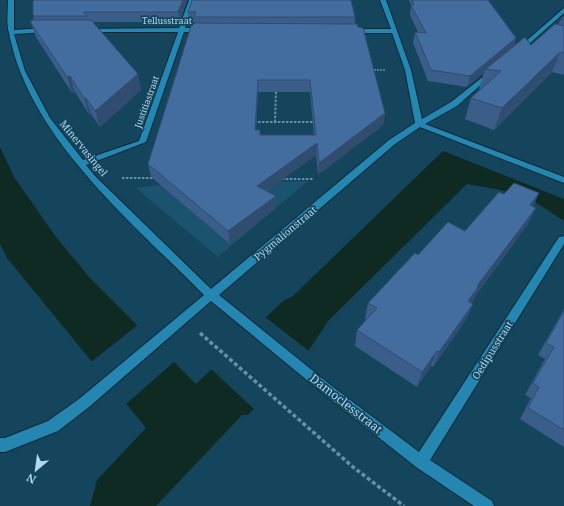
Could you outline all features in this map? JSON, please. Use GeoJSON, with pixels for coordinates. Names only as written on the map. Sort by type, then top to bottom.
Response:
{"type":"FeatureCollection","features":[{"type":"Feature","properties":{"kind":"street","name":"Minervasingel"},"geometry":{"type":"LineString","coordinates":[[11,0],[11,32],[22,71],[47,119],[92,178],[212,295]]}},
{"type":"Feature","properties":{"kind":"street"},"geometry":{"type":"LineString","coordinates":[[182,30],[192,0]]}},
{"type":"Feature","properties":{"kind":"street"},"geometry":{"type":"LineString","coordinates":[[383,0],[408,70],[419,124],[564,180]]}},
{"type":"Feature","properties":{"kind":"street"},"geometry":{"type":"LineString","coordinates":[[512,56],[539,37],[564,10]]}},
{"type":"Feature","properties":{"kind":"street"},"geometry":{"type":"LineString","coordinates":[[11,32],[54,30]]}},
{"type":"Feature","properties":{"kind":"street","name":"Tellusstraat"},"geometry":{"type":"LineString","coordinates":[[78,30],[214,30]]}},
{"type":"Feature","properties":{"kind":"street","name":"Justitiastraat"},"geometry":{"type":"LineString","coordinates":[[81,164],[142,142],[182,30]]}},
{"type":"Feature","properties":{"kind":"street"},"geometry":{"type":"LineString","coordinates":[[348,31],[395,31]]}},
{"type":"Feature","properties":{"kind":"street","name":"Pygmalionstraat"},"geometry":{"type":"LineString","coordinates":[[0,445],[5,445],[53,426],[84,403],[392,142],[419,124],[454,104],[500,66]]}},
{"type":"Feature","properties":{"kind":"street","name":"Oedipusstraat"},"geometry":{"type":"LineString","coordinates":[[421,462],[562,239]]}},
{"type":"Feature","properties":{"kind":"street","name":"Damoclesstraat"},"geometry":{"type":"LineString","coordinates":[[212,295],[328,391],[421,462],[487,506]]}},
{"type":"Feature","properties":{"kind":"path"},"geometry":{"type":"LineString","coordinates":[[370,70],[408,70]]}},
{"type":"Feature","properties":{"kind":"path"},"geometry":{"type":"LineString","coordinates":[[275,122],[276,85]]}},
{"type":"Feature","properties":{"kind":"path"},"geometry":{"type":"LineString","coordinates":[[252,122],[315,122]]}},
{"type":"Feature","properties":{"kind":"path"},"geometry":{"type":"LineString","coordinates":[[92,178],[154,178]]}},
{"type":"Feature","properties":{"kind":"path"},"geometry":{"type":"LineString","coordinates":[[279,179],[348,179]]}},
{"type":"Feature","properties":{"kind":"path"},"geometry":{"type":"LineString","coordinates":[[184,319],[353,468],[404,506]]}},
{"type":"Feature","properties":{"kind":"shaded area"},"geometry":{"type":"Polygon","coordinates":[[[0,147],[14,177],[56,237],[90,278],[196,384],[283,301],[293,296],[443,151],[564,199],[564,221],[535,202],[501,190],[467,184],[329,320],[309,350],[248,415],[242,415],[156,506],[90,506],[97,480],[146,428],[7,258],[0,244],[0,147]]]}},
{"type":"Feature","properties":{"kind":"shaded area"},"geometry":{"type":"Polygon","coordinates":[[[308,181],[218,257],[136,188],[165,184],[308,181]]]}},
{"type":"Feature","properties":{"kind":"pier"},"geometry":{"type":"Polygon","coordinates":[[[264,316],[310,352],[255,410],[210,368],[264,316]]]}},
{"type":"Feature","properties":{"kind":"pier"},"geometry":{"type":"Polygon","coordinates":[[[139,324],[175,361],[125,405],[90,363],[139,324]]]}},
{"type":"Feature","properties":{"kind":"building"},"geometry":{"type":"Polygon","coordinates":[[[33,0],[183,0],[178,12],[83,12],[87,16],[33,16],[33,0]]]}},
{"type":"Feature","properties":{"kind":"building"},"geometry":{"type":"Polygon","coordinates":[[[192,0],[351,0],[355,17],[194,17],[196,12],[188,12],[192,0]]]}},
{"type":"Feature","properties":{"kind":"building"},"geometry":{"type":"Polygon","coordinates":[[[412,0],[488,0],[516,38],[470,76],[431,70],[415,32],[426,33],[411,5],[414,5],[412,0]]]}},
{"type":"Feature","properties":{"kind":"building"},"geometry":{"type":"Polygon","coordinates":[[[31,20],[91,20],[138,74],[95,111],[86,98],[84,98],[70,76],[67,77],[31,23],[31,20]]]}},
{"type":"Feature","properties":{"kind":"building"},"geometry":{"type":"Polygon","coordinates":[[[192,23],[357,24],[358,27],[363,28],[385,113],[319,163],[317,143],[257,186],[276,196],[228,231],[148,164],[192,23]],[[258,80],[255,130],[260,130],[260,135],[316,135],[310,80],[258,80]]]}},
{"type":"Feature","properties":{"kind":"building"},"geometry":{"type":"Polygon","coordinates":[[[555,24],[564,26],[564,53],[560,52],[502,108],[471,98],[501,71],[486,69],[525,37],[531,45],[555,24]]]}},
{"type":"Feature","properties":{"kind":"building"},"geometry":{"type":"Polygon","coordinates":[[[514,183],[539,193],[530,205],[536,208],[477,286],[479,286],[468,301],[473,304],[439,352],[437,351],[422,372],[357,330],[377,308],[368,303],[415,253],[418,255],[448,222],[465,231],[499,192],[504,194],[514,183]]]}},
{"type":"Feature","properties":{"kind":"building"},"geometry":{"type":"Polygon","coordinates":[[[564,311],[564,430],[528,408],[539,387],[533,383],[554,347],[546,343],[564,311]]]}}]}
